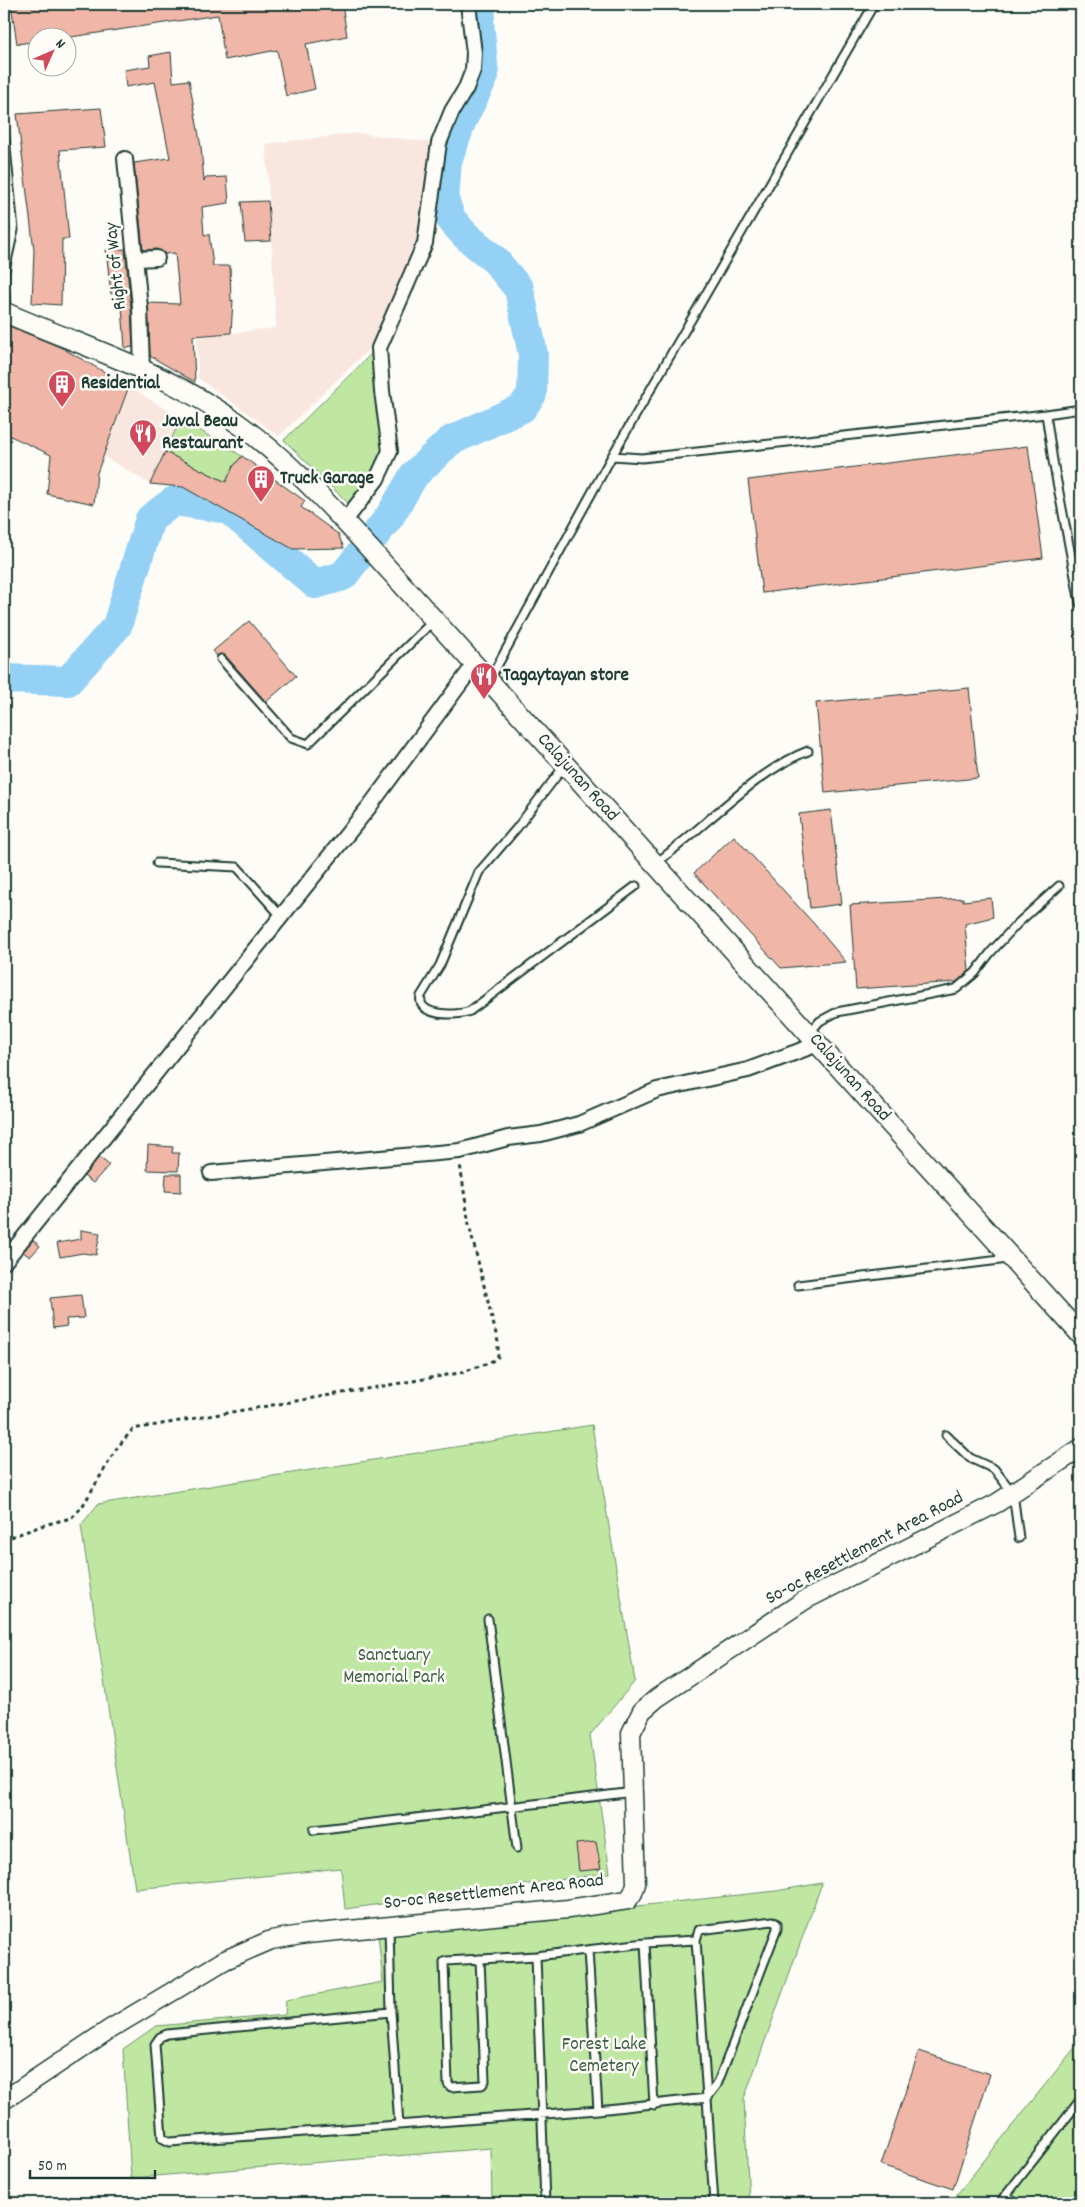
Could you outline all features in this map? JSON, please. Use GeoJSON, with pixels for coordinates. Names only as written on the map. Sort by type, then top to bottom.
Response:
{"type":"FeatureCollection","features":[{"type":"Feature","properties":{"kind":"main road","name":"Calajunan Road"},"geometry":{"type":"LineString","coordinates":[[5,312],[142,369],[215,408],[291,468],[390,571],[1081,1336]]}},
{"type":"Feature","properties":{"kind":"street"},"geometry":{"type":"LineString","coordinates":[[344,522],[377,479],[390,451],[382,391],[379,348],[425,243],[439,143],[452,111],[466,88],[473,70],[474,53],[468,4]]}},
{"type":"Feature","properties":{"kind":"street","name":"Right of Way"},"geometry":{"type":"LineString","coordinates":[[125,159],[136,259],[142,339],[142,369]]}},
{"type":"Feature","properties":{"kind":"street"},"geometry":{"type":"LineString","coordinates":[[136,259],[157,258]]}},
{"type":"Feature","properties":{"kind":"street"},"geometry":{"type":"LineString","coordinates":[[4,1262],[369,807],[474,665]]}},
{"type":"Feature","properties":{"kind":"street"},"geometry":{"type":"LineString","coordinates":[[211,1173],[460,1151],[508,1138],[541,1134],[579,1124],[657,1090],[748,1070],[813,1039]]}},
{"type":"Feature","properties":{"kind":"street","name":"So-oc Resettlement Area Road"},"geometry":{"type":"LineString","coordinates":[[4,2100],[110,2029],[224,1960],[270,1940],[389,1925],[568,1909],[628,1900],[636,1884],[631,1733],[642,1710],[657,1698],[805,1600],[1013,1493],[1081,1448]]}},
{"type":"Feature","properties":{"kind":"lane"},"geometry":{"type":"LineString","coordinates":[[489,682],[612,456],[874,4]]}},
{"type":"Feature","properties":{"kind":"lane"},"geometry":{"type":"LineString","coordinates":[[4,127],[14,230],[4,275],[5,312]]}},
{"type":"Feature","properties":{"kind":"lane"},"geometry":{"type":"LineString","coordinates":[[612,456],[642,458],[1081,409]]}},
{"type":"Feature","properties":{"kind":"lane"},"geometry":{"type":"LineString","coordinates":[[1046,414],[1080,603]]}},
{"type":"Feature","properties":{"kind":"lane"},"geometry":{"type":"LineString","coordinates":[[221,659],[291,738],[308,744],[434,620]]}},
{"type":"Feature","properties":{"kind":"lane"},"geometry":{"type":"LineString","coordinates":[[655,863],[683,844],[745,791],[784,762],[808,752]]}},
{"type":"Feature","properties":{"kind":"lane"},"geometry":{"type":"LineString","coordinates":[[565,765],[516,829],[479,872],[440,966],[421,996],[422,1006],[428,1010],[443,1014],[462,1015],[470,1011],[636,886]]}},
{"type":"Feature","properties":{"kind":"lane"},"geometry":{"type":"LineString","coordinates":[[157,863],[237,867],[282,916]]}},
{"type":"Feature","properties":{"kind":"lane"},"geometry":{"type":"LineString","coordinates":[[813,1039],[820,1021],[837,1012],[956,989],[975,973],[991,952],[1017,924],[1059,886]]}},
{"type":"Feature","properties":{"kind":"lane"},"geometry":{"type":"LineString","coordinates":[[798,1285],[1011,1258]]}},
{"type":"Feature","properties":{"kind":"lane"},"geometry":{"type":"LineString","coordinates":[[946,1435],[970,1458],[994,1469],[1013,1493],[1019,1538]]}},
{"type":"Feature","properties":{"kind":"lane"},"geometry":{"type":"LineString","coordinates":[[488,1620],[517,1848]]}},
{"type":"Feature","properties":{"kind":"lane"},"geometry":{"type":"LineString","coordinates":[[314,1830],[634,1792]]}},
{"type":"Feature","properties":{"kind":"lane"},"geometry":{"type":"LineString","coordinates":[[391,2012],[167,2034],[160,2037],[155,2044],[162,2138],[166,2141],[400,2125],[598,2110],[707,2098],[717,2085],[777,1929],[773,1921],[699,1930],[696,1940],[707,2098],[714,2203]]}},
{"type":"Feature","properties":{"kind":"lane"},"geometry":{"type":"LineString","coordinates":[[389,1925],[391,2012],[400,2125]]}},
{"type":"Feature","properties":{"kind":"lane"},"geometry":{"type":"LineString","coordinates":[[480,1959],[485,2081],[482,2085],[451,2087],[448,2084],[443,1965],[446,1961],[480,1959],[536,1956],[645,1943],[696,1940]]}},
{"type":"Feature","properties":{"kind":"lane"},"geometry":{"type":"LineString","coordinates":[[645,1943],[654,2105]]}},
{"type":"Feature","properties":{"kind":"lane"},"geometry":{"type":"LineString","coordinates":[[588,1950],[598,2110]]}},
{"type":"Feature","properties":{"kind":"lane"},"geometry":{"type":"LineString","coordinates":[[536,1956],[545,2203]]}},
{"type":"Feature","properties":{"kind":"lane"},"geometry":{"type":"LineString","coordinates":[[1000,2203],[1081,2099]]}},
{"type":"Feature","properties":{"kind":"lane"},"geometry":{"type":"LineString","coordinates":[[1006,2195],[1017,2203]]}},
{"type":"Feature","properties":{"kind":"path"},"geometry":{"type":"LineString","coordinates":[[11,1537],[44,1524],[71,1518],[82,1507],[117,1448],[133,1429],[459,1372],[489,1363],[498,1357],[498,1342],[469,1225],[462,1184],[460,1151]]}},
{"type":"Feature","properties":{"kind":"shaded area"},"geometry":{"type":"Polygon","coordinates":[[[357,133],[435,143],[420,245],[376,342],[279,436],[198,378],[197,337],[276,328],[266,144],[357,133]]]}},
{"type":"Feature","properties":{"kind":"shaded area"},"geometry":{"type":"Polygon","coordinates":[[[129,386],[181,419],[150,484],[103,456],[129,386]]]}},
{"type":"Feature","properties":{"kind":"green space"},"geometry":{"type":"Polygon","coordinates":[[[372,353],[386,451],[351,506],[284,440],[372,353]]]}},
{"type":"Feature","properties":{"kind":"green space"},"geometry":{"type":"Polygon","coordinates":[[[181,419],[242,456],[233,467],[226,482],[165,452],[181,419]]]}},
{"type":"Feature","properties":{"kind":"green space","name":"Sanctuary Memorial Park"},"geometry":{"type":"Polygon","coordinates":[[[592,1425],[635,1681],[590,1735],[610,1873],[345,1909],[341,1868],[135,1889],[81,1525],[98,1504],[592,1425]]]}},
{"type":"Feature","properties":{"kind":"green space","name":"Forest Lake Cemetery"},"geometry":{"type":"Polygon","coordinates":[[[822,1883],[744,2099],[749,2203],[492,2203],[491,2148],[131,2178],[123,2049],[156,2026],[285,2015],[286,2000],[383,1982],[378,1934],[776,1891],[822,1883]]]}},
{"type":"Feature","properties":{"kind":"green space"},"geometry":{"type":"Polygon","coordinates":[[[1081,2040],[1081,2203],[950,2203],[1081,2040]]]}},
{"type":"Feature","properties":{"kind":"building"},"geometry":{"type":"Polygon","coordinates":[[[11,4],[342,4],[347,36],[306,44],[315,89],[286,96],[277,50],[225,60],[218,15],[78,36],[78,28],[28,28],[28,42],[17,44],[11,4]]]}},
{"type":"Feature","properties":{"kind":"building"},"geometry":{"type":"Polygon","coordinates":[[[171,52],[173,82],[189,80],[201,147],[204,181],[206,178],[227,177],[229,203],[202,207],[204,235],[209,234],[213,266],[230,266],[231,301],[233,300],[231,333],[193,336],[195,382],[150,356],[148,303],[180,304],[175,253],[165,254],[157,249],[143,250],[134,163],[170,158],[155,82],[126,87],[124,70],[150,66],[149,56],[171,52]]]}},
{"type":"Feature","properties":{"kind":"building"},"geometry":{"type":"Polygon","coordinates":[[[101,108],[106,147],[60,150],[69,239],[62,239],[61,305],[32,303],[34,250],[17,114],[101,108]]]}},
{"type":"Feature","properties":{"kind":"building"},"geometry":{"type":"Polygon","coordinates":[[[268,201],[271,241],[245,242],[241,202],[268,201]]]}},
{"type":"Feature","properties":{"kind":"building"},"geometry":{"type":"Polygon","coordinates":[[[125,249],[133,347],[125,348],[121,293],[111,294],[106,250],[125,249]]]}},
{"type":"Feature","properties":{"kind":"building","name":"Residential"},"geometry":{"type":"Polygon","coordinates":[[[4,324],[62,348],[129,386],[97,473],[94,504],[47,494],[51,455],[4,433],[4,324]]]}},
{"type":"Feature","properties":{"kind":"building"},"geometry":{"type":"Polygon","coordinates":[[[1028,446],[1043,558],[762,593],[748,480],[1028,446]]]}},
{"type":"Feature","properties":{"kind":"building","name":"Truck Garage"},"geometry":{"type":"Polygon","coordinates":[[[165,452],[226,482],[233,467],[242,456],[305,501],[301,507],[338,534],[344,548],[293,549],[183,487],[150,484],[165,452]]]}},
{"type":"Feature","properties":{"kind":"building"},"geometry":{"type":"Polygon","coordinates":[[[249,621],[296,676],[266,702],[225,655],[220,654],[217,656],[213,651],[249,621]]]}},
{"type":"Feature","properties":{"kind":"building"},"geometry":{"type":"Polygon","coordinates":[[[969,688],[978,778],[825,793],[816,703],[969,688]]]}},
{"type":"Feature","properties":{"kind":"building"},"geometry":{"type":"Polygon","coordinates":[[[831,810],[842,904],[810,908],[799,814],[831,810]]]}},
{"type":"Feature","properties":{"kind":"building"},"geometry":{"type":"Polygon","coordinates":[[[734,836],[846,962],[781,968],[694,873],[734,836]]]}},
{"type":"Feature","properties":{"kind":"building"},"geometry":{"type":"Polygon","coordinates":[[[963,898],[963,901],[991,898],[993,917],[965,924],[969,971],[956,982],[856,989],[850,905],[963,898]]]}},
{"type":"Feature","properties":{"kind":"building"},"geometry":{"type":"Polygon","coordinates":[[[148,1145],[173,1147],[172,1153],[179,1153],[178,1171],[147,1170],[148,1145]]]}},
{"type":"Feature","properties":{"kind":"building"},"geometry":{"type":"Polygon","coordinates":[[[99,1157],[109,1165],[93,1183],[84,1176],[99,1157]]]}},
{"type":"Feature","properties":{"kind":"building"},"geometry":{"type":"Polygon","coordinates":[[[166,1174],[181,1174],[181,1192],[165,1191],[166,1174]]]}},
{"type":"Feature","properties":{"kind":"building"},"geometry":{"type":"Polygon","coordinates":[[[81,1230],[100,1233],[96,1255],[83,1253],[60,1257],[57,1243],[81,1239],[81,1230]]]}},
{"type":"Feature","properties":{"kind":"building"},"geometry":{"type":"Polygon","coordinates":[[[33,1240],[40,1246],[30,1257],[23,1252],[33,1240]]]}},
{"type":"Feature","properties":{"kind":"building"},"geometry":{"type":"Polygon","coordinates":[[[81,1295],[84,1318],[66,1319],[67,1326],[53,1328],[50,1298],[81,1295]]]}},
{"type":"Feature","properties":{"kind":"building"},"geometry":{"type":"Polygon","coordinates":[[[596,1842],[601,1869],[579,1871],[576,1844],[596,1842]]]}},
{"type":"Feature","properties":{"kind":"building"},"geometry":{"type":"Polygon","coordinates":[[[919,2051],[990,2074],[953,2189],[881,2165],[919,2051]]]}},
{"type":"Feature","properties":{"kind":"waterway"},"geometry":{"type":"LineString","coordinates":[[4,679],[68,681],[117,626],[150,519],[174,501],[228,509],[315,584],[343,576],[390,516],[414,475],[450,441],[522,408],[532,394],[533,354],[519,289],[495,260],[465,235],[451,219],[444,200],[447,161],[462,120],[484,76],[479,21],[482,4]]}},
{"type":"Feature","properties":{"kind":"place","name":"Residential"},"geometry":{"type":"Point","coordinates":[62,408]}},
{"type":"Feature","properties":{"kind":"place","name":"Javal Beau Restaurant"},"geometry":{"type":"Point","coordinates":[143,457]}},
{"type":"Feature","properties":{"kind":"place","name":"Truck Garage"},"geometry":{"type":"Point","coordinates":[261,503]}},
{"type":"Feature","properties":{"kind":"place","name":"Tagaytayan store"},"geometry":{"type":"Point","coordinates":[484,700]}}]}
